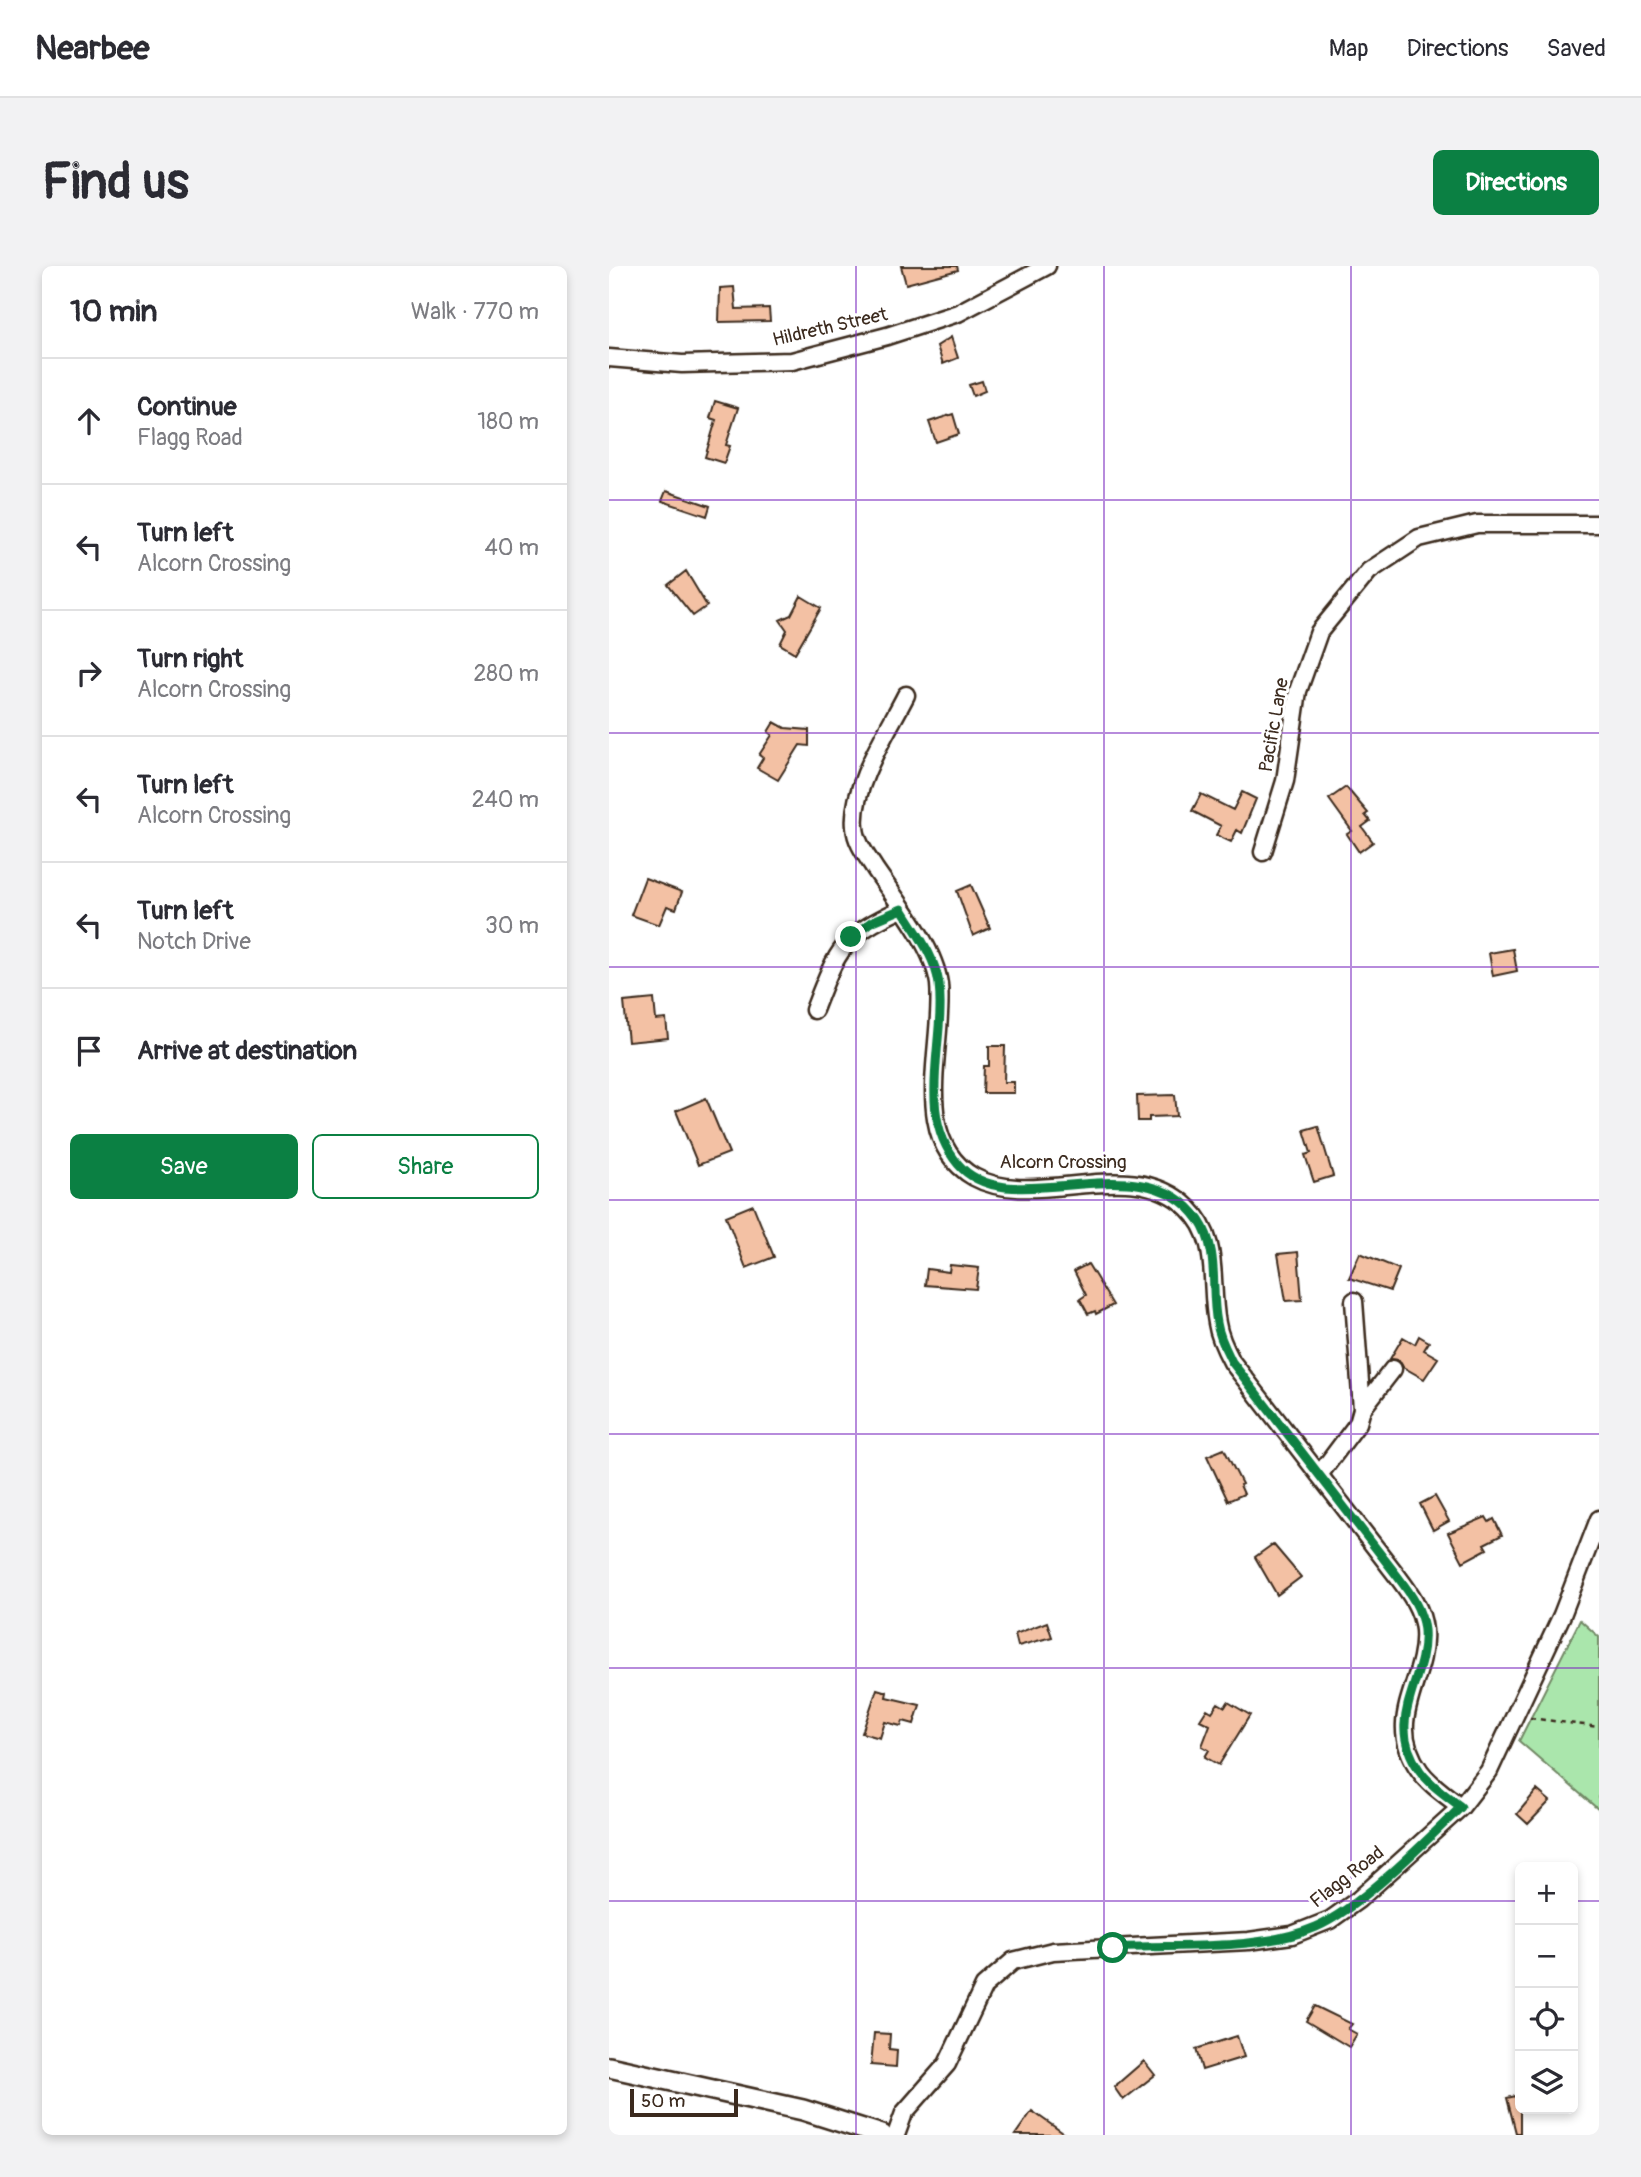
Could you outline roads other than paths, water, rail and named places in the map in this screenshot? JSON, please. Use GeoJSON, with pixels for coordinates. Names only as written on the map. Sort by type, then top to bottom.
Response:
{"type":"FeatureCollection","features":[{"type":"Feature","properties":{"kind":"main road"},"geometry":{"type":"LineString","coordinates":[[609,2067],[814,2113],[882,2135]]}},
{"type":"Feature","properties":{"kind":"street","name":"Hildreth Street"},"geometry":{"type":"LineString","coordinates":[[609,358],[682,364],[792,361],[887,336],[958,313],[1047,266]]}},
{"type":"Feature","properties":{"kind":"street","name":"Pacific Lane"},"geometry":{"type":"LineString","coordinates":[[1263,852],[1285,781],[1298,691],[1319,632],[1369,571],[1419,538],[1477,524],[1599,524]]}},
{"type":"Feature","properties":{"kind":"street","name":"Alcorn Crossing"},"geometry":{"type":"LineString","coordinates":[[906,695],[866,775],[854,813],[858,842],[932,960],[939,985],[935,1103],[939,1133],[947,1151],[968,1173],[993,1184],[1136,1184],[1161,1190],[1183,1203],[1200,1222],[1210,1243],[1216,1322],[1225,1349],[1398,1577],[1419,1610],[1423,1641],[1404,1715],[1407,1745],[1421,1773],[1461,1807]]}},
{"type":"Feature","properties":{"kind":"street"},"geometry":{"type":"LineString","coordinates":[[814,1010],[831,967],[851,937],[871,922],[902,909]]}},
{"type":"Feature","properties":{"kind":"street"},"geometry":{"type":"LineString","coordinates":[[1319,1475],[1358,1423],[1362,1409],[1355,1301]]}},
{"type":"Feature","properties":{"kind":"street"},"geometry":{"type":"LineString","coordinates":[[1362,1409],[1393,1369]]}},
{"type":"Feature","properties":{"kind":"street","name":"Flagg Road"},"geometry":{"type":"LineString","coordinates":[[898,2135],[904,2113],[947,2064],[984,1986],[1013,1961],[1043,1952],[1249,1941],[1313,1928],[1358,1900],[1461,1807],[1498,1756],[1562,1615],[1599,1519]]}}]}
